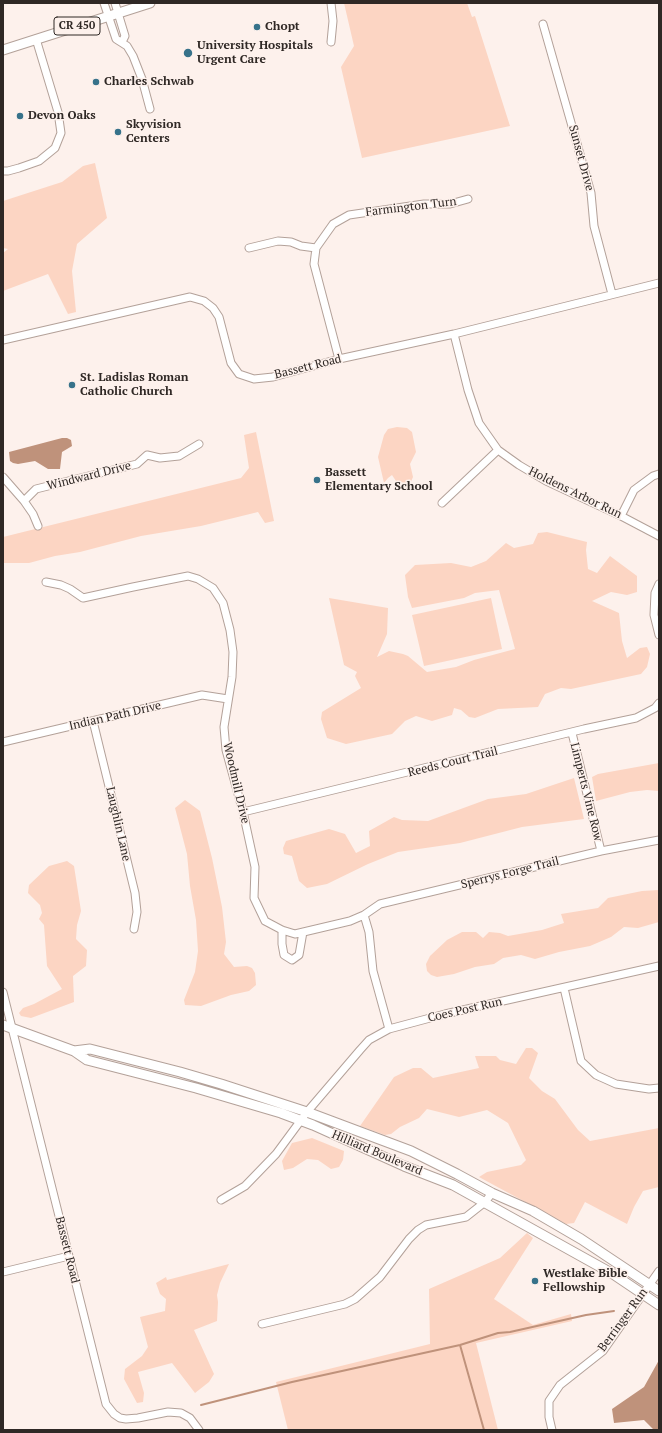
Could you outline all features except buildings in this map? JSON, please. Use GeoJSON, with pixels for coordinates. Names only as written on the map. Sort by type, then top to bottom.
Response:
{"type":"FeatureCollection","features":[{"type":"Feature","properties":{"kind":"main road","name":"CR 450"},"geometry":{"type":"LineString","coordinates":[[3,50],[150,3]]}},
{"type":"Feature","properties":{"kind":"main road","name":"Hilliard Boulevard"},"geometry":{"type":"LineString","coordinates":[[3,1025],[74,1051],[87,1060],[196,1088],[281,1113],[304,1116],[411,1151],[492,1193],[532,1211],[581,1239],[659,1291]]}},
{"type":"Feature","properties":{"kind":"main road","name":"Hilliard Boulevard"},"geometry":{"type":"LineString","coordinates":[[304,1116],[404,1166],[453,1185],[485,1202],[608,1271],[659,1305]]}},
{"type":"Feature","properties":{"kind":"street"},"geometry":{"type":"LineString","coordinates":[[104,3],[113,15]]}},
{"type":"Feature","properties":{"kind":"street"},"geometry":{"type":"LineString","coordinates":[[116,3],[113,15],[116,39],[122,42],[134,56],[150,109]]}},
{"type":"Feature","properties":{"kind":"street"},"geometry":{"type":"LineString","coordinates":[[331,3],[333,21],[331,42]]}},
{"type":"Feature","properties":{"kind":"street","name":"Sunset Drive"},"geometry":{"type":"LineString","coordinates":[[543,24],[591,193],[594,226],[612,294]]}},
{"type":"Feature","properties":{"kind":"street"},"geometry":{"type":"LineString","coordinates":[[3,171],[19,168],[39,161],[55,148],[61,133],[58,112],[36,39]]}},
{"type":"Feature","properties":{"kind":"street","name":"Farmington Turn"},"geometry":{"type":"LineString","coordinates":[[316,248],[333,224],[349,215],[424,204],[450,204],[468,199]]}},
{"type":"Feature","properties":{"kind":"street"},"geometry":{"type":"LineString","coordinates":[[249,248],[278,241],[291,242],[301,246],[316,248],[314,264],[339,359]]}},
{"type":"Feature","properties":{"kind":"street","name":"Bassett Road"},"geometry":{"type":"LineString","coordinates":[[3,340],[190,297],[204,301],[213,308],[219,317],[231,363],[238,374],[254,379],[273,377],[339,359],[454,334],[659,283]]}},
{"type":"Feature","properties":{"kind":"street","name":"Holdens Arbor Run"},"geometry":{"type":"LineString","coordinates":[[454,334],[468,390],[479,423],[498,450],[519,465],[546,481],[622,516],[659,536]]}},
{"type":"Feature","properties":{"kind":"street","name":"Windward Drive"},"geometry":{"type":"LineString","coordinates":[[24,501],[36,490],[137,464],[147,455],[160,458],[179,456],[199,444]]}},
{"type":"Feature","properties":{"kind":"street"},"geometry":{"type":"LineString","coordinates":[[442,503],[498,450]]}},
{"type":"Feature","properties":{"kind":"street"},"geometry":{"type":"LineString","coordinates":[[622,516],[634,490],[653,476],[659,474]]}},
{"type":"Feature","properties":{"kind":"street"},"geometry":{"type":"LineString","coordinates":[[3,477],[24,501],[33,514],[38,526]]}},
{"type":"Feature","properties":{"kind":"street","name":"Woodmill Drive"},"geometry":{"type":"LineString","coordinates":[[46,582],[61,584],[83,598],[188,576],[198,579],[213,588],[223,603],[230,630],[233,652],[232,677],[224,727],[226,750],[243,812],[255,867],[254,898],[265,920],[282,930]]}},
{"type":"Feature","properties":{"kind":"street"},"geometry":{"type":"LineString","coordinates":[[659,584],[655,593],[654,616],[659,635]]}},
{"type":"Feature","properties":{"kind":"street","name":"Indian Path Drive"},"geometry":{"type":"LineString","coordinates":[[3,742],[202,695],[228,699]]}},
{"type":"Feature","properties":{"kind":"street","name":"Reeds Court Trail"},"geometry":{"type":"LineString","coordinates":[[243,812],[636,718],[655,708],[659,703]]}},
{"type":"Feature","properties":{"kind":"street","name":"Laughlin Lane"},"geometry":{"type":"LineString","coordinates":[[94,721],[135,893],[137,912],[134,929]]}},
{"type":"Feature","properties":{"kind":"street","name":"Limperts Vine Row"},"geometry":{"type":"LineString","coordinates":[[572,733],[601,851]]}},
{"type":"Feature","properties":{"kind":"street","name":"Sperrys Forge Trail"},"geometry":{"type":"LineString","coordinates":[[282,930],[295,934],[350,921],[364,915],[380,904],[601,851],[659,840]]}},
{"type":"Feature","properties":{"kind":"street"},"geometry":{"type":"LineString","coordinates":[[364,915],[369,932],[373,971],[389,1029]]}},
{"type":"Feature","properties":{"kind":"street"},"geometry":{"type":"LineString","coordinates":[[282,930],[284,955],[292,960],[299,955],[303,932]]}},
{"type":"Feature","properties":{"kind":"street","name":"Coes Post Run"},"geometry":{"type":"LineString","coordinates":[[221,1200],[245,1186],[276,1154],[304,1116],[369,1040],[389,1029],[445,1014],[659,966]]}},
{"type":"Feature","properties":{"kind":"street"},"geometry":{"type":"LineString","coordinates":[[564,988],[580,1061],[596,1075],[616,1084],[649,1089],[659,1088]]}},
{"type":"Feature","properties":{"kind":"street","name":"Bassett Road"},"geometry":{"type":"LineString","coordinates":[[3,992],[104,1396],[110,1409],[117,1416],[126,1419],[168,1412],[181,1413],[190,1418],[199,1430]]}},
{"type":"Feature","properties":{"kind":"street"},"geometry":{"type":"LineString","coordinates":[[262,1324],[345,1304],[355,1299],[380,1277],[409,1239],[418,1230],[426,1225],[466,1217],[485,1202],[492,1193]]}},
{"type":"Feature","properties":{"kind":"street"},"geometry":{"type":"LineString","coordinates":[[3,1272],[69,1256]]}},
{"type":"Feature","properties":{"kind":"street","name":"Berringer Run"},"geometry":{"type":"LineString","coordinates":[[552,1430],[549,1417],[549,1401],[560,1384],[603,1351],[659,1271]]}},
{"type":"Feature","properties":{"kind":"shaded area"},"geometry":{"type":"Polygon","coordinates":[[[344,3],[467,3],[472,17],[475,16],[510,126],[362,158],[341,67],[354,46],[344,3]]]}},
{"type":"Feature","properties":{"kind":"shaded area"},"geometry":{"type":"Polygon","coordinates":[[[95,163],[107,218],[77,244],[72,271],[76,312],[68,314],[48,274],[3,291],[3,253],[8,249],[3,248],[3,201],[62,182],[83,166],[95,163]]]}},
{"type":"Feature","properties":{"kind":"shaded area"},"geometry":{"type":"Polygon","coordinates":[[[397,427],[407,428],[412,432],[416,452],[410,464],[413,477],[410,484],[396,481],[392,475],[384,483],[378,457],[384,435],[388,429],[397,427]]]}},
{"type":"Feature","properties":{"kind":"shaded area"},"geometry":{"type":"Polygon","coordinates":[[[256,432],[274,521],[265,523],[258,512],[201,526],[141,536],[80,552],[55,556],[29,563],[3,563],[3,537],[241,478],[249,468],[244,435],[256,432]]]}},
{"type":"Feature","properties":{"kind":"shaded area"},"geometry":{"type":"Polygon","coordinates":[[[62,438],[71,440],[72,446],[62,452],[60,469],[48,469],[35,461],[18,464],[10,461],[9,452],[62,438]]]}},
{"type":"Feature","properties":{"kind":"shaded area"},"geometry":{"type":"Polygon","coordinates":[[[547,532],[587,542],[586,550],[588,569],[597,573],[610,556],[637,576],[637,592],[627,595],[611,592],[592,601],[619,613],[622,641],[627,658],[640,648],[647,647],[650,654],[647,667],[641,674],[571,689],[561,688],[545,694],[538,707],[498,709],[475,718],[469,717],[461,710],[454,708],[452,715],[432,721],[416,716],[405,721],[392,734],[346,744],[327,738],[321,719],[322,712],[361,688],[355,676],[357,672],[344,665],[329,598],[388,608],[387,634],[377,657],[389,651],[403,654],[408,656],[427,672],[456,667],[474,660],[515,649],[499,590],[475,593],[464,598],[412,608],[408,597],[405,575],[415,565],[451,563],[471,567],[486,561],[506,543],[514,548],[533,544],[538,533],[547,532]]]}},
{"type":"Feature","properties":{"kind":"shaded area"},"geometry":{"type":"Polygon","coordinates":[[[491,598],[502,649],[424,666],[412,615],[491,598]]]}},
{"type":"Feature","properties":{"kind":"shaded area"},"geometry":{"type":"Polygon","coordinates":[[[659,763],[659,791],[647,790],[630,792],[596,801],[592,777],[598,774],[659,763]]]}},
{"type":"Feature","properties":{"kind":"shaded area"},"geometry":{"type":"Polygon","coordinates":[[[574,778],[584,819],[522,827],[460,843],[398,852],[368,864],[327,884],[307,888],[299,881],[292,856],[284,854],[283,848],[286,841],[329,829],[345,834],[356,853],[370,846],[369,831],[394,817],[402,820],[428,821],[488,799],[526,794],[574,778]]]}},
{"type":"Feature","properties":{"kind":"shaded area"},"geometry":{"type":"Polygon","coordinates":[[[185,800],[200,811],[212,858],[222,907],[226,942],[224,954],[234,967],[247,966],[252,968],[255,973],[256,985],[249,991],[231,995],[201,1006],[185,1005],[184,1000],[195,972],[198,951],[196,920],[190,886],[187,854],[175,808],[185,800]]]}},
{"type":"Feature","properties":{"kind":"shaded area"},"geometry":{"type":"Polygon","coordinates":[[[67,861],[74,866],[81,911],[77,925],[76,939],[87,950],[86,966],[73,976],[74,1002],[31,1018],[21,1016],[19,1013],[23,1008],[34,1004],[62,989],[47,966],[44,925],[39,919],[42,913],[40,905],[28,893],[29,885],[49,866],[67,861]]]}},
{"type":"Feature","properties":{"kind":"shaded area"},"geometry":{"type":"Polygon","coordinates":[[[659,890],[659,922],[638,928],[624,927],[611,937],[590,946],[559,952],[535,959],[521,955],[503,958],[494,964],[475,967],[454,974],[437,977],[431,975],[427,971],[426,964],[430,956],[447,940],[462,932],[476,932],[483,938],[489,932],[500,933],[508,936],[542,930],[564,923],[561,914],[598,908],[608,898],[642,891],[659,890]]]}},
{"type":"Feature","properties":{"kind":"shaded area"},"geometry":{"type":"Polygon","coordinates":[[[526,1048],[532,1048],[538,1053],[529,1078],[542,1091],[555,1099],[578,1130],[590,1141],[659,1128],[659,1187],[643,1191],[627,1224],[585,1202],[574,1223],[566,1224],[479,1177],[487,1172],[521,1165],[526,1160],[508,1123],[487,1110],[459,1117],[427,1109],[419,1118],[400,1127],[391,1134],[385,1135],[360,1126],[394,1077],[413,1068],[421,1068],[433,1078],[479,1068],[475,1056],[496,1056],[500,1060],[516,1064],[526,1048]]]}},
{"type":"Feature","properties":{"kind":"shaded area"},"geometry":{"type":"Polygon","coordinates":[[[312,1138],[344,1151],[343,1160],[339,1167],[331,1169],[318,1160],[307,1159],[293,1168],[284,1170],[282,1161],[292,1143],[312,1138]]]}},
{"type":"Feature","properties":{"kind":"shaded area"},"geometry":{"type":"Polygon","coordinates":[[[527,1233],[533,1238],[494,1299],[533,1325],[571,1314],[572,1321],[476,1343],[498,1430],[288,1430],[276,1382],[430,1344],[429,1289],[500,1258],[527,1233]]]}},
{"type":"Feature","properties":{"kind":"shaded area"},"geometry":{"type":"Polygon","coordinates":[[[229,1264],[220,1283],[217,1295],[217,1321],[194,1330],[214,1374],[209,1382],[195,1393],[172,1363],[138,1372],[144,1393],[143,1402],[137,1403],[124,1379],[125,1369],[142,1356],[148,1347],[140,1317],[165,1311],[166,1299],[160,1294],[156,1283],[166,1277],[167,1280],[229,1264]]]}},
{"type":"Feature","properties":{"kind":"shaded area"},"geometry":{"type":"Polygon","coordinates":[[[659,1360],[659,1430],[654,1430],[644,1420],[614,1423],[612,1409],[644,1387],[659,1360]]]}},
{"type":"Feature","properties":{"kind":"waterway"},"geometry":{"type":"LineString","coordinates":[[201,1405],[292,1382],[460,1345],[498,1333],[510,1332],[586,1315],[614,1311]]}},
{"type":"Feature","properties":{"kind":"waterway"},"geometry":{"type":"LineString","coordinates":[[460,1345],[484,1430]]}},
{"type":"Feature","properties":{"kind":"place","name":"Chopt"},"geometry":{"type":"Point","coordinates":[257,27]}},
{"type":"Feature","properties":{"kind":"place","name":"University Hospitals Urgent Care"},"geometry":{"type":"Point","coordinates":[188,53]}},
{"type":"Feature","properties":{"kind":"place","name":"Charles Schwab"},"geometry":{"type":"Point","coordinates":[96,82]}},
{"type":"Feature","properties":{"kind":"place","name":"Devon Oaks"},"geometry":{"type":"Point","coordinates":[20,116]}},
{"type":"Feature","properties":{"kind":"place","name":"Skyvision Centers"},"geometry":{"type":"Point","coordinates":[118,132]}},
{"type":"Feature","properties":{"kind":"place","name":"St. Ladislas Roman Catholic Church"},"geometry":{"type":"Point","coordinates":[72,385]}},
{"type":"Feature","properties":{"kind":"place","name":"Bassett Elementary School"},"geometry":{"type":"Point","coordinates":[317,480]}},
{"type":"Feature","properties":{"kind":"place","name":"Westlake Bible Fellowship"},"geometry":{"type":"Point","coordinates":[535,1281]}}]}
